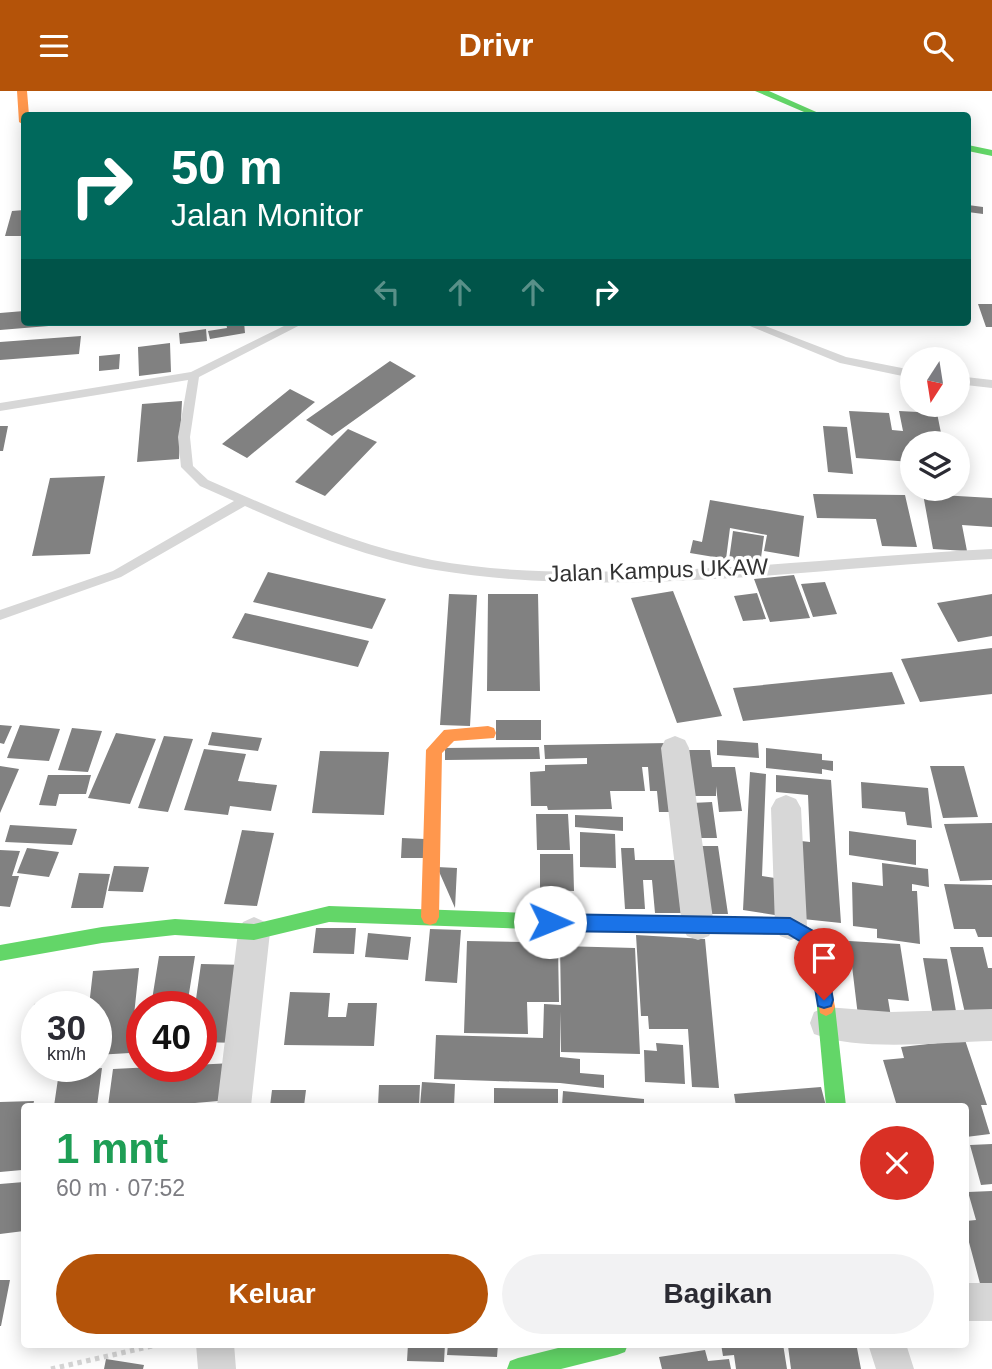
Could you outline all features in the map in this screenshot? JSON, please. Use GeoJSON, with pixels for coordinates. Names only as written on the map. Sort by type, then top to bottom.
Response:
{"type":"FeatureCollection","features":[{"type":"Feature","properties":{"kind":"street"},"geometry":{"type":"LineString","coordinates":[[22,91],[23,112]]}},
{"type":"Feature","properties":{"kind":"street"},"geometry":{"type":"LineString","coordinates":[[760,91],[811,112]]}},
{"type":"Feature","properties":{"kind":"street"},"geometry":{"type":"LineString","coordinates":[[971,149],[992,153]]}},
{"type":"Feature","properties":{"kind":"street"},"geometry":{"type":"LineString","coordinates":[[971,166],[992,168]]}},
{"type":"Feature","properties":{"kind":"street"},"geometry":{"type":"LineString","coordinates":[[430,917],[434,750],[445,734],[488,733]]}},
{"type":"Feature","properties":{"kind":"street"},"geometry":{"type":"LineString","coordinates":[[675,748],[698,926]]}},
{"type":"Feature","properties":{"kind":"street"},"geometry":{"type":"LineString","coordinates":[[786,808],[790,926]]}},
{"type":"Feature","properties":{"kind":"street"},"geometry":{"type":"LineString","coordinates":[[0,953],[103,935],[175,927],[254,932],[329,914],[501,921],[790,926],[816,941],[823,977],[836,1103]]}},
{"type":"Feature","properties":{"kind":"street"},"geometry":{"type":"LineString","coordinates":[[234,1103],[254,932]]}},
{"type":"Feature","properties":{"kind":"street"},"geometry":{"type":"LineString","coordinates":[[826,1023],[891,1028],[992,1025]]}},
{"type":"Feature","properties":{"kind":"street"},"geometry":{"type":"LineString","coordinates":[[969,1302],[992,1302]]}},
{"type":"Feature","properties":{"kind":"street"},"geometry":{"type":"LineString","coordinates":[[215,1348],[217,1369]]}},
{"type":"Feature","properties":{"kind":"street"},"geometry":{"type":"LineString","coordinates":[[518,1369],[601,1348]]}},
{"type":"Feature","properties":{"kind":"street"},"geometry":{"type":"LineString","coordinates":[[888,1348],[895,1369]]}},
{"type":"Feature","properties":{"kind":"lane"},"geometry":{"type":"LineString","coordinates":[[0,407],[194,375],[293,326]]}},
{"type":"Feature","properties":{"kind":"lane"},"geometry":{"type":"LineString","coordinates":[[755,326],[844,360],[900,372]]}},
{"type":"Feature","properties":{"kind":"lane","name":"Jalan Kampus UKAW"},"geometry":{"type":"LineString","coordinates":[[194,375],[184,437],[187,467],[204,483],[342,542],[468,570],[608,577],[992,554]]}},
{"type":"Feature","properties":{"kind":"lane"},"geometry":{"type":"LineString","coordinates":[[970,381],[992,384]]}},
{"type":"Feature","properties":{"kind":"lane"},"geometry":{"type":"LineString","coordinates":[[0,615],[117,574],[244,501]]}},
{"type":"Feature","properties":{"kind":"path"},"geometry":{"type":"LineString","coordinates":[[51,1369],[143,1348]]}},
{"type":"Feature","properties":{"kind":"building"},"geometry":{"type":"Polygon","coordinates":[[[971,205],[983,207],[983,214],[971,212],[971,205]]]}},
{"type":"Feature","properties":{"kind":"building"},"geometry":{"type":"Polygon","coordinates":[[[21,210],[21,236],[5,236],[12,211],[21,210]]]}},
{"type":"Feature","properties":{"kind":"building"},"geometry":{"type":"Polygon","coordinates":[[[978,304],[992,304],[992,327],[986,327],[978,304]]]}},
{"type":"Feature","properties":{"kind":"building"},"geometry":{"type":"Polygon","coordinates":[[[21,311],[21,326],[49,326],[0,330],[0,313],[21,311]]]}},
{"type":"Feature","properties":{"kind":"building"},"geometry":{"type":"Polygon","coordinates":[[[244,326],[245,333],[210,339],[208,331],[244,326]]]}},
{"type":"Feature","properties":{"kind":"building"},"geometry":{"type":"Polygon","coordinates":[[[206,329],[207,341],[180,344],[179,333],[206,329]]]}},
{"type":"Feature","properties":{"kind":"building"},"geometry":{"type":"Polygon","coordinates":[[[81,336],[79,354],[0,360],[0,342],[81,336]]]}},
{"type":"Feature","properties":{"kind":"building"},"geometry":{"type":"Polygon","coordinates":[[[170,343],[171,372],[139,376],[138,347],[170,343]]]}},
{"type":"Feature","properties":{"kind":"building"},"geometry":{"type":"Polygon","coordinates":[[[120,354],[119,369],[99,371],[99,356],[120,354]]]}},
{"type":"Feature","properties":{"kind":"building"},"geometry":{"type":"Polygon","coordinates":[[[390,361],[416,376],[332,436],[306,420],[390,361]]]}},
{"type":"Feature","properties":{"kind":"building"},"geometry":{"type":"Polygon","coordinates":[[[290,389],[315,402],[247,458],[222,444],[290,389]]]}},
{"type":"Feature","properties":{"kind":"building"},"geometry":{"type":"Polygon","coordinates":[[[182,401],[179,459],[137,462],[142,404],[182,401]]]}},
{"type":"Feature","properties":{"kind":"building"},"geometry":{"type":"Polygon","coordinates":[[[849,411],[889,413],[892,430],[903,431],[900,431],[900,461],[856,458],[849,411]]]}},
{"type":"Feature","properties":{"kind":"building"},"geometry":{"type":"Polygon","coordinates":[[[900,417],[938,417],[941,431],[903,431],[900,417]]]}},
{"type":"Feature","properties":{"kind":"building"},"geometry":{"type":"Polygon","coordinates":[[[0,426],[8,426],[3,451],[0,451],[0,426]]]}},
{"type":"Feature","properties":{"kind":"building"},"geometry":{"type":"Polygon","coordinates":[[[823,426],[847,427],[853,474],[828,472],[823,426]]]}},
{"type":"Feature","properties":{"kind":"building"},"geometry":{"type":"Polygon","coordinates":[[[348,429],[377,442],[325,496],[295,482],[348,429]]]}},
{"type":"Feature","properties":{"kind":"building"},"geometry":{"type":"Polygon","coordinates":[[[105,476],[90,554],[32,556],[50,478],[105,476]]]}},
{"type":"Feature","properties":{"kind":"building"},"geometry":{"type":"Polygon","coordinates":[[[813,494],[900,495],[900,501],[906,501],[917,547],[882,546],[876,519],[817,518],[813,494]]]}},
{"type":"Feature","properties":{"kind":"building"},"geometry":{"type":"Polygon","coordinates":[[[970,497],[992,498],[992,527],[962,525],[967,551],[933,549],[924,501],[970,501],[970,497]]]}},
{"type":"Feature","properties":{"kind":"building"},"geometry":{"type":"Polygon","coordinates":[[[710,500],[804,516],[799,557],[764,551],[767,535],[730,528],[726,559],[690,553],[693,540],[702,542],[710,500]]]}},
{"type":"Feature","properties":{"kind":"building"},"geometry":{"type":"Polygon","coordinates":[[[733,531],[764,536],[760,565],[729,560],[733,531]]]}},
{"type":"Feature","properties":{"kind":"building"},"geometry":{"type":"Polygon","coordinates":[[[268,572],[386,599],[372,629],[253,602],[268,572]]]}},
{"type":"Feature","properties":{"kind":"building"},"geometry":{"type":"Polygon","coordinates":[[[794,575],[810,618],[770,622],[754,579],[794,575]]]}},
{"type":"Feature","properties":{"kind":"building"},"geometry":{"type":"Polygon","coordinates":[[[825,582],[837,614],[813,617],[801,584],[825,582]]]}},
{"type":"Feature","properties":{"kind":"building"},"geometry":{"type":"Polygon","coordinates":[[[673,591],[722,716],[677,723],[631,598],[673,591]]]}},
{"type":"Feature","properties":{"kind":"building"},"geometry":{"type":"Polygon","coordinates":[[[757,593],[766,619],[743,621],[734,596],[757,593]]]}},
{"type":"Feature","properties":{"kind":"building"},"geometry":{"type":"Polygon","coordinates":[[[449,594],[477,595],[470,726],[440,725],[449,594]]]}},
{"type":"Feature","properties":{"kind":"building"},"geometry":{"type":"Polygon","coordinates":[[[488,594],[538,594],[540,691],[487,691],[488,594]]]}},
{"type":"Feature","properties":{"kind":"building"},"geometry":{"type":"Polygon","coordinates":[[[992,594],[992,636],[958,642],[937,603],[992,594]]]}},
{"type":"Feature","properties":{"kind":"building"},"geometry":{"type":"Polygon","coordinates":[[[245,613],[369,641],[358,667],[232,638],[245,613]]]}},
{"type":"Feature","properties":{"kind":"building"},"geometry":{"type":"Polygon","coordinates":[[[992,648],[992,694],[920,702],[901,659],[992,648]]]}},
{"type":"Feature","properties":{"kind":"building"},"geometry":{"type":"Polygon","coordinates":[[[892,672],[905,704],[743,721],[733,688],[892,672]]]}},
{"type":"Feature","properties":{"kind":"building"},"geometry":{"type":"Polygon","coordinates":[[[496,720],[541,720],[541,740],[496,740],[496,720]]]}},
{"type":"Feature","properties":{"kind":"building"},"geometry":{"type":"Polygon","coordinates":[[[0,725],[12,726],[4,744],[0,743],[0,725]]]}},
{"type":"Feature","properties":{"kind":"building"},"geometry":{"type":"Polygon","coordinates":[[[20,725],[60,729],[49,761],[7,758],[20,725]]]}},
{"type":"Feature","properties":{"kind":"building"},"geometry":{"type":"Polygon","coordinates":[[[72,728],[102,731],[88,772],[58,770],[72,728]]]}},
{"type":"Feature","properties":{"kind":"building"},"geometry":{"type":"Polygon","coordinates":[[[212,732],[262,738],[258,751],[208,745],[212,732]]]}},
{"type":"Feature","properties":{"kind":"building"},"geometry":{"type":"Polygon","coordinates":[[[116,733],[156,739],[130,804],[88,798],[116,733]]]}},
{"type":"Feature","properties":{"kind":"building"},"geometry":{"type":"Polygon","coordinates":[[[164,736],[193,739],[168,812],[138,808],[164,736]]]}},
{"type":"Feature","properties":{"kind":"building"},"geometry":{"type":"Polygon","coordinates":[[[717,740],[758,743],[759,758],[717,755],[717,740]]]}},
{"type":"Feature","properties":{"kind":"building"},"geometry":{"type":"Polygon","coordinates":[[[669,743],[675,812],[659,812],[657,791],[650,791],[648,767],[642,767],[645,791],[610,791],[612,809],[548,810],[547,806],[531,806],[530,772],[545,771],[545,765],[587,764],[587,758],[545,759],[544,745],[669,743]]]}},
{"type":"Feature","properties":{"kind":"building"},"geometry":{"type":"Polygon","coordinates":[[[539,747],[540,759],[445,760],[445,748],[539,747]]]}},
{"type":"Feature","properties":{"kind":"building"},"geometry":{"type":"Polygon","coordinates":[[[766,748],[822,754],[822,760],[833,761],[833,771],[822,769],[822,774],[766,768],[766,748]]]}},
{"type":"Feature","properties":{"kind":"building"},"geometry":{"type":"Polygon","coordinates":[[[204,749],[246,754],[238,781],[277,785],[271,811],[230,806],[228,815],[184,810],[204,749]]]}},
{"type":"Feature","properties":{"kind":"building"},"geometry":{"type":"Polygon","coordinates":[[[684,750],[710,750],[712,767],[735,767],[742,811],[719,812],[716,786],[716,796],[690,796],[684,750]]]}},
{"type":"Feature","properties":{"kind":"building"},"geometry":{"type":"Polygon","coordinates":[[[320,751],[389,752],[384,815],[312,813],[320,751]]]}},
{"type":"Feature","properties":{"kind":"building"},"geometry":{"type":"Polygon","coordinates":[[[0,766],[19,769],[0,813],[0,766]]]}},
{"type":"Feature","properties":{"kind":"building"},"geometry":{"type":"Polygon","coordinates":[[[930,766],[964,766],[978,817],[943,818],[930,766]]]}},
{"type":"Feature","properties":{"kind":"building"},"geometry":{"type":"Polygon","coordinates":[[[750,772],[766,774],[762,876],[781,879],[781,916],[743,910],[750,772]]]}},
{"type":"Feature","properties":{"kind":"building"},"geometry":{"type":"Polygon","coordinates":[[[48,775],[91,775],[86,794],[59,794],[56,806],[39,805],[48,775]]]}},
{"type":"Feature","properties":{"kind":"building"},"geometry":{"type":"Polygon","coordinates":[[[776,775],[831,780],[841,923],[803,919],[801,841],[810,842],[808,795],[776,792],[776,775]]]}},
{"type":"Feature","properties":{"kind":"building"},"geometry":{"type":"Polygon","coordinates":[[[861,782],[928,788],[932,828],[907,825],[905,812],[862,808],[861,782]]]}},
{"type":"Feature","properties":{"kind":"building"},"geometry":{"type":"Polygon","coordinates":[[[712,802],[717,838],[697,838],[692,803],[712,802]]]}},
{"type":"Feature","properties":{"kind":"building"},"geometry":{"type":"Polygon","coordinates":[[[536,814],[568,814],[570,850],[537,850],[536,814]]]}},
{"type":"Feature","properties":{"kind":"building"},"geometry":{"type":"Polygon","coordinates":[[[575,815],[623,817],[623,831],[575,827],[575,815]]]}},
{"type":"Feature","properties":{"kind":"building"},"geometry":{"type":"Polygon","coordinates":[[[992,823],[992,880],[960,881],[944,824],[992,823]]]}},
{"type":"Feature","properties":{"kind":"building"},"geometry":{"type":"Polygon","coordinates":[[[10,825],[77,829],[72,845],[5,842],[10,825]]]}},
{"type":"Feature","properties":{"kind":"building"},"geometry":{"type":"Polygon","coordinates":[[[242,830],[274,833],[257,906],[224,904],[242,830]]]}},
{"type":"Feature","properties":{"kind":"building"},"geometry":{"type":"Polygon","coordinates":[[[849,831],[916,840],[916,865],[849,855],[849,831]]]}},
{"type":"Feature","properties":{"kind":"building"},"geometry":{"type":"Polygon","coordinates":[[[580,832],[615,834],[616,868],[580,867],[580,832]]]}},
{"type":"Feature","properties":{"kind":"building"},"geometry":{"type":"Polygon","coordinates":[[[402,838],[425,839],[423,858],[401,858],[402,838]]]}},
{"type":"Feature","properties":{"kind":"building"},"geometry":{"type":"Polygon","coordinates":[[[692,846],[718,846],[728,914],[700,914],[692,846]]]}},
{"type":"Feature","properties":{"kind":"building"},"geometry":{"type":"Polygon","coordinates":[[[27,848],[59,852],[49,877],[17,873],[27,848]]]}},
{"type":"Feature","properties":{"kind":"building"},"geometry":{"type":"Polygon","coordinates":[[[621,848],[634,848],[635,860],[676,860],[681,913],[655,913],[652,880],[643,880],[645,909],[625,909],[621,848]]]}},
{"type":"Feature","properties":{"kind":"building"},"geometry":{"type":"Polygon","coordinates":[[[0,850],[20,851],[12,876],[19,876],[10,907],[0,906],[0,850]]]}},
{"type":"Feature","properties":{"kind":"building"},"geometry":{"type":"Polygon","coordinates":[[[540,854],[573,854],[574,891],[540,890],[540,854]]]}},
{"type":"Feature","properties":{"kind":"building"},"geometry":{"type":"Polygon","coordinates":[[[882,863],[928,869],[929,887],[912,884],[912,891],[917,891],[920,944],[877,938],[877,929],[853,926],[852,882],[883,886],[882,863]]]}},
{"type":"Feature","properties":{"kind":"building"},"geometry":{"type":"Polygon","coordinates":[[[114,866],[149,867],[143,892],[108,891],[114,866]]]}},
{"type":"Feature","properties":{"kind":"building"},"geometry":{"type":"Polygon","coordinates":[[[437,867],[457,868],[455,908],[437,867]]]}},
{"type":"Feature","properties":{"kind":"building"},"geometry":{"type":"Polygon","coordinates":[[[79,873],[110,874],[103,908],[71,908],[79,873]]]}},
{"type":"Feature","properties":{"kind":"building"},"geometry":{"type":"Polygon","coordinates":[[[944,884],[992,885],[992,937],[978,937],[975,929],[954,929],[944,884]]]}},
{"type":"Feature","properties":{"kind":"building"},"geometry":{"type":"Polygon","coordinates":[[[316,928],[356,928],[354,954],[313,953],[316,928]]]}},
{"type":"Feature","properties":{"kind":"building"},"geometry":{"type":"Polygon","coordinates":[[[430,929],[461,930],[457,983],[425,981],[430,929]]]}},
{"type":"Feature","properties":{"kind":"building"},"geometry":{"type":"Polygon","coordinates":[[[368,933],[411,937],[408,960],[365,957],[368,933]]]}},
{"type":"Feature","properties":{"kind":"building"},"geometry":{"type":"Polygon","coordinates":[[[636,935],[705,939],[719,1088],[692,1087],[688,1029],[649,1029],[648,1016],[641,1016],[636,935]]]}},
{"type":"Feature","properties":{"kind":"building"},"geometry":{"type":"Polygon","coordinates":[[[467,941],[528,942],[528,947],[558,948],[559,1002],[527,1002],[528,1034],[464,1033],[467,941]]]}},
{"type":"Feature","properties":{"kind":"building"},"geometry":{"type":"Polygon","coordinates":[[[849,941],[900,944],[909,1001],[888,999],[891,1017],[858,1016],[849,941]]]}},
{"type":"Feature","properties":{"kind":"building"},"geometry":{"type":"Polygon","coordinates":[[[560,946],[635,948],[640,1054],[561,1052],[560,1011],[560,1057],[580,1059],[580,1073],[604,1075],[604,1088],[560,1083],[434,1079],[436,1035],[543,1038],[544,1004],[561,1005],[560,946]]]}},
{"type":"Feature","properties":{"kind":"building"},"geometry":{"type":"Polygon","coordinates":[[[950,947],[983,947],[988,968],[992,968],[992,1022],[967,1022],[950,947]]]}},
{"type":"Feature","properties":{"kind":"building"},"geometry":{"type":"Polygon","coordinates":[[[159,956],[195,956],[189,991],[153,991],[159,956]]]}},
{"type":"Feature","properties":{"kind":"building"},"geometry":{"type":"Polygon","coordinates":[[[923,958],[947,959],[958,1023],[934,1022],[923,958]]]}},
{"type":"Feature","properties":{"kind":"building"},"geometry":{"type":"Polygon","coordinates":[[[201,964],[248,965],[238,1043],[217,1042],[217,991],[197,991],[201,964]]]}},
{"type":"Feature","properties":{"kind":"building"},"geometry":{"type":"Polygon","coordinates":[[[139,968],[137,991],[126,991],[126,1053],[112,1054],[112,991],[91,991],[93,971],[139,968]]]}},
{"type":"Feature","properties":{"kind":"building"},"geometry":{"type":"Polygon","coordinates":[[[290,992],[330,993],[328,1017],[346,1017],[348,1003],[377,1003],[374,1046],[284,1045],[290,992]]]}},
{"type":"Feature","properties":{"kind":"building"},"geometry":{"type":"Polygon","coordinates":[[[965,1040],[987,1105],[981,1105],[990,1134],[969,1137],[969,1103],[896,1103],[883,1060],[904,1058],[901,1047],[965,1040]]]}},
{"type":"Feature","properties":{"kind":"building"},"geometry":{"type":"Polygon","coordinates":[[[656,1043],[683,1045],[685,1084],[645,1082],[644,1050],[657,1051],[656,1043]]]}},
{"type":"Feature","properties":{"kind":"building"},"geometry":{"type":"Polygon","coordinates":[[[233,1063],[230,1100],[195,1103],[108,1103],[113,1069],[126,1068],[126,1082],[217,1082],[217,1064],[233,1063]]]}},
{"type":"Feature","properties":{"kind":"building"},"geometry":{"type":"Polygon","coordinates":[[[58,1082],[100,1082],[97,1103],[54,1103],[58,1082]]]}},
{"type":"Feature","properties":{"kind":"building"},"geometry":{"type":"Polygon","coordinates":[[[422,1082],[455,1084],[454,1103],[420,1103],[422,1082]]]}},
{"type":"Feature","properties":{"kind":"building"},"geometry":{"type":"Polygon","coordinates":[[[379,1085],[420,1085],[419,1103],[378,1103],[379,1085]]]}},
{"type":"Feature","properties":{"kind":"building"},"geometry":{"type":"Polygon","coordinates":[[[821,1087],[825,1103],[736,1103],[734,1094],[821,1087]]]}},
{"type":"Feature","properties":{"kind":"building"},"geometry":{"type":"Polygon","coordinates":[[[494,1088],[558,1089],[558,1103],[494,1103],[494,1088]]]}},
{"type":"Feature","properties":{"kind":"building"},"geometry":{"type":"Polygon","coordinates":[[[272,1090],[306,1090],[304,1103],[270,1103],[272,1090]]]}},
{"type":"Feature","properties":{"kind":"building"},"geometry":{"type":"Polygon","coordinates":[[[563,1091],[644,1099],[644,1103],[562,1103],[563,1091]]]}},
{"type":"Feature","properties":{"kind":"building"},"geometry":{"type":"Polygon","coordinates":[[[34,1101],[21,1103],[21,1170],[0,1172],[0,1102],[34,1101]]]}},
{"type":"Feature","properties":{"kind":"building"},"geometry":{"type":"Polygon","coordinates":[[[992,1144],[992,1184],[981,1185],[970,1145],[992,1144]]]}},
{"type":"Feature","properties":{"kind":"building"},"geometry":{"type":"Polygon","coordinates":[[[21,1182],[21,1231],[0,1234],[0,1184],[21,1182]]]}},
{"type":"Feature","properties":{"kind":"building"},"geometry":{"type":"Polygon","coordinates":[[[992,1191],[992,1291],[982,1291],[969,1242],[969,1221],[976,1220],[969,1192],[992,1191]]]}},
{"type":"Feature","properties":{"kind":"building"},"geometry":{"type":"Polygon","coordinates":[[[0,1280],[10,1280],[1,1326],[0,1326],[0,1280]]]}},
{"type":"Feature","properties":{"kind":"building"},"geometry":{"type":"Polygon","coordinates":[[[408,1348],[445,1348],[444,1362],[407,1361],[408,1348]]]}},
{"type":"Feature","properties":{"kind":"building"},"geometry":{"type":"Polygon","coordinates":[[[448,1348],[498,1348],[497,1357],[447,1355],[448,1348]]]}},
{"type":"Feature","properties":{"kind":"building"},"geometry":{"type":"Polygon","coordinates":[[[722,1348],[784,1348],[787,1369],[736,1369],[734,1355],[723,1356],[722,1348]]]}},
{"type":"Feature","properties":{"kind":"building"},"geometry":{"type":"Polygon","coordinates":[[[788,1348],[857,1348],[861,1369],[791,1369],[788,1348]]]}},
{"type":"Feature","properties":{"kind":"building"},"geometry":{"type":"Polygon","coordinates":[[[705,1350],[708,1361],[729,1359],[731,1369],[662,1369],[659,1357],[705,1350]]]}},
{"type":"Feature","properties":{"kind":"building"},"geometry":{"type":"Polygon","coordinates":[[[106,1359],[144,1365],[143,1369],[104,1369],[106,1359]]]}},
{"type":"Feature","properties":{"kind":"traffic: fast"},"geometry":{"type":"LineString","coordinates":[[760,91],[811,112]]}},
{"type":"Feature","properties":{"kind":"traffic: fast"},"geometry":{"type":"LineString","coordinates":[[971,149],[992,153]]}},
{"type":"Feature","properties":{"kind":"traffic: fast"},"geometry":{"type":"LineString","coordinates":[[0,953],[102,935],[175,927],[254,932],[329,914],[528,921]]}},
{"type":"Feature","properties":{"kind":"traffic: fast"},"geometry":{"type":"LineString","coordinates":[[826,1007],[836,1103]]}},
{"type":"Feature","properties":{"kind":"traffic: fast"},"geometry":{"type":"LineString","coordinates":[[518,1369],[601,1348]]}},
{"type":"Feature","properties":{"kind":"traffic: slow"},"geometry":{"type":"LineString","coordinates":[[22,91],[23,112]]}},
{"type":"Feature","properties":{"kind":"traffic: slow"},"geometry":{"type":"LineString","coordinates":[[430,917],[434,750],[450,735],[488,733]]}},
{"type":"Feature","properties":{"kind":"traffic: slow"},"geometry":{"type":"LineString","coordinates":[[528,921],[791,926],[816,941],[826,1007]]}},
{"type":"Feature","properties":{"kind":"route"},"geometry":{"type":"LineString","coordinates":[[550,922],[790,926],[810,935],[816,941],[824,1000]]}}]}
